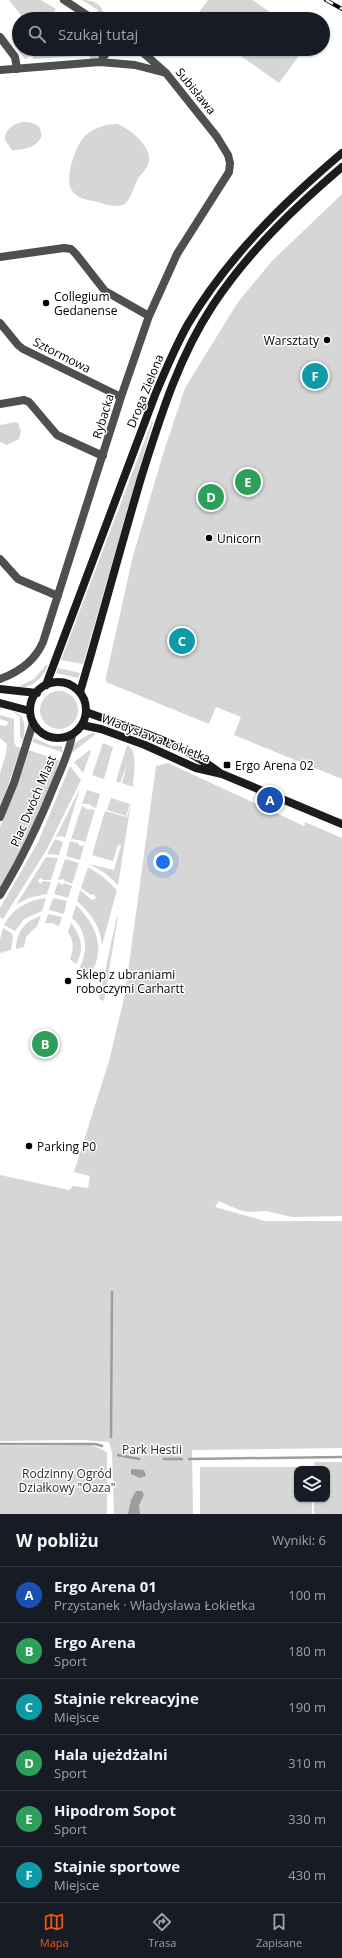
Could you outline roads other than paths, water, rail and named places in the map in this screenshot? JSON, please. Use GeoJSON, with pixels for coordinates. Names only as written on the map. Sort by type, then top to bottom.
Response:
{"type":"FeatureCollection","features":[{"type":"Feature","properties":{"kind":"street"},"geometry":{"type":"LineString","coordinates":[[64,0],[82,12]]}},
{"type":"Feature","properties":{"kind":"street"},"geometry":{"type":"LineString","coordinates":[[0,37],[12,53]]}},
{"type":"Feature","properties":{"kind":"street"},"geometry":{"type":"LineString","coordinates":[[14,56],[17,69]]}},
{"type":"Feature","properties":{"kind":"street"},"geometry":{"type":"LineString","coordinates":[[100,62],[104,56]]}},
{"type":"Feature","properties":{"kind":"street","name":"Subisława"},"geometry":{"type":"LineString","coordinates":[[147,56],[166,73],[217,137],[228,155]]}},
{"type":"Feature","properties":{"kind":"street"},"geometry":{"type":"LineString","coordinates":[[0,70],[100,62],[135,65],[166,73]]}},
{"type":"Feature","properties":{"kind":"street","name":"Droga Zielona"},"geometry":{"type":"LineString","coordinates":[[46,685],[155,395],[186,328],[208,293],[243,248],[277,211],[342,153]]}},
{"type":"Feature","properties":{"kind":"street","name":"Rybacka"},"geometry":{"type":"LineString","coordinates":[[0,679],[20,670],[40,649],[121,397],[149,316],[177,254],[226,179],[230,163],[228,155]]}},
{"type":"Feature","properties":{"kind":"street","name":"Droga Zielona"},"geometry":{"type":"LineString","coordinates":[[80,692],[160,416],[187,351],[213,305],[233,277],[262,242],[295,209],[342,167]]}},
{"type":"Feature","properties":{"kind":"street"},"geometry":{"type":"LineString","coordinates":[[0,257],[64,248],[71,249],[105,291],[149,316]]}},
{"type":"Feature","properties":{"kind":"street","name":"Sztormowa"},"geometry":{"type":"LineString","coordinates":[[0,323],[18,345],[24,349],[121,397]]}},
{"type":"Feature","properties":{"kind":"street"},"geometry":{"type":"LineString","coordinates":[[0,404],[24,400],[29,402],[57,435],[103,456]]}},
{"type":"Feature","properties":{"kind":"street"},"geometry":{"type":"LineString","coordinates":[[0,559],[18,580],[58,596]]}},
{"type":"Feature","properties":{"kind":"street"},"geometry":{"type":"LineString","coordinates":[[60,682],[74,687],[80,692],[86,705],[86,712],[82,725],[72,735],[63,738],[54,738],[39,730],[34,723],[30,711],[33,698],[37,693],[46,685],[60,682]]}},
{"type":"Feature","properties":{"kind":"street"},"geometry":{"type":"LineString","coordinates":[[0,689],[37,693]]}},
{"type":"Feature","properties":{"kind":"street"},"geometry":{"type":"LineString","coordinates":[[0,703],[30,711]]}},
{"type":"Feature","properties":{"kind":"street","name":"Władysława Łokietka"},"geometry":{"type":"LineString","coordinates":[[86,712],[150,733],[200,758],[222,774]]}},
{"type":"Feature","properties":{"kind":"street","name":"Plac Dwóch Miast"},"geometry":{"type":"LineString","coordinates":[[0,817],[14,783],[34,723]]}},
{"type":"Feature","properties":{"kind":"street","name":"Władysława Łokietka"},"geometry":{"type":"LineString","coordinates":[[82,725],[146,745],[196,768],[222,774],[342,824]]}},
{"type":"Feature","properties":{"kind":"street","name":"Plac Dwóch Miast"},"geometry":{"type":"LineString","coordinates":[[0,895],[18,864],[45,809],[63,765],[72,735]]}},
{"type":"Feature","properties":{"kind":"waterway"},"geometry":{"type":"LineString","coordinates":[[111,1437],[112,1292]]}},
{"type":"Feature","properties":{"kind":"waterway"},"geometry":{"type":"LineString","coordinates":[[0,1444],[95,1444],[102,1446]]}},
{"type":"Feature","properties":{"kind":"waterway"},"geometry":{"type":"LineString","coordinates":[[118,1455],[139,1459]]}},
{"type":"Feature","properties":{"kind":"waterway"},"geometry":{"type":"LineString","coordinates":[[189,1459],[342,1457]]}},
{"type":"Feature","properties":{"kind":"waterway"},"geometry":{"type":"LineString","coordinates":[[164,1459],[182,1459]]}},
{"type":"Feature","properties":{"kind":"railway"},"geometry":{"type":"LineString","coordinates":[[326,0],[342,9]]}},
{"type":"Feature","properties":{"kind":"place","name":"Collegium Gedanense"},"geometry":{"type":"Point","coordinates":[46,303]}},
{"type":"Feature","properties":{"kind":"place","name":"Warsztaty"},"geometry":{"type":"Point","coordinates":[327,340]}},
{"type":"Feature","properties":{"kind":"place","name":"Stajnie sportowe"},"geometry":{"type":"Point","coordinates":[315,376]}},
{"type":"Feature","properties":{"kind":"place","name":"Hipodrom Sopot"},"geometry":{"type":"Point","coordinates":[248,482]}},
{"type":"Feature","properties":{"kind":"place","name":"Hala ujeżdżalni"},"geometry":{"type":"Point","coordinates":[211,497]}},
{"type":"Feature","properties":{"kind":"place","name":"Unicorn"},"geometry":{"type":"Point","coordinates":[209,538]}},
{"type":"Feature","properties":{"kind":"place","name":"Stajnie rekreacyjne"},"geometry":{"type":"Point","coordinates":[182,641]}},
{"type":"Feature","properties":{"kind":"place","name":"Ergo Arena 02"},"geometry":{"type":"Point","coordinates":[227,765]}},
{"type":"Feature","properties":{"kind":"place","name":"Ergo Arena 01"},"geometry":{"type":"Point","coordinates":[270,800]}},
{"type":"Feature","properties":{"kind":"place","name":"Sklep z ubraniami roboczymi Carhartt"},"geometry":{"type":"Point","coordinates":[68,981]}},
{"type":"Feature","properties":{"kind":"place","name":"Ergo Arena"},"geometry":{"type":"Point","coordinates":[45,1044]}},
{"type":"Feature","properties":{"kind":"place","name":"Parking P0"},"geometry":{"type":"Point","coordinates":[29,1146]}},
{"type":"Feature","properties":{"kind":"park label","name":"Park Hestii"},"geometry":{"type":"Point","coordinates":[152,1449]}},
{"type":"Feature","properties":{"kind":"park label","name":"Rodzinny Ogród Działkowy \"Oaza\""},"geometry":{"type":"Point","coordinates":[67,1480]}}]}
